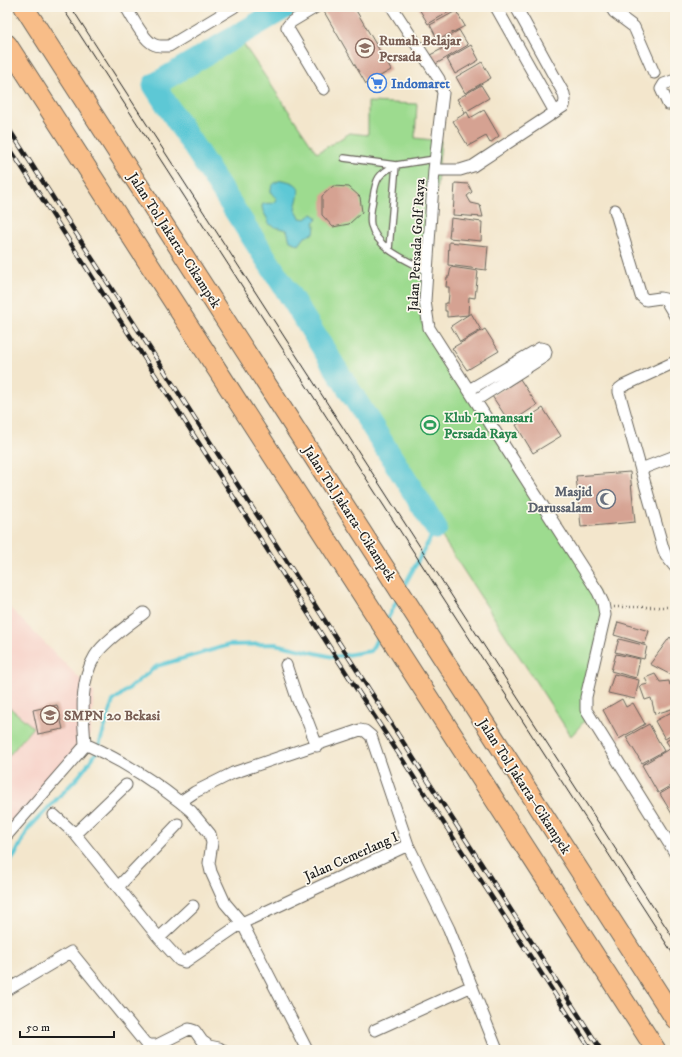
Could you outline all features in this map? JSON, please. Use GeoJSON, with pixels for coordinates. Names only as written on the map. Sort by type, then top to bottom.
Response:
{"type":"FeatureCollection","features":[{"type":"Feature","properties":{"kind":"highway","name":"Jalan Tol Jakarta–Cikampek"},"geometry":{"type":"LineString","coordinates":[[24,7],[675,1019]]}},
{"type":"Feature","properties":{"kind":"highway"},"geometry":{"type":"LineString","coordinates":[[7,44],[656,1050]]}},
{"type":"Feature","properties":{"kind":"street"},"geometry":{"type":"LineString","coordinates":[[126,7],[151,44],[169,46],[234,7]]}},
{"type":"Feature","properties":{"kind":"street"},"geometry":{"type":"LineString","coordinates":[[316,7],[291,22],[287,27],[324,89]]}},
{"type":"Feature","properties":{"kind":"street","name":"Jalan Persada Golf Raya"},"geometry":{"type":"LineString","coordinates":[[392,7],[442,87],[443,101],[434,170],[425,301],[429,328],[598,592],[605,611],[586,697],[586,710],[675,853]]}},
{"type":"Feature","properties":{"kind":"street"},"geometry":{"type":"LineString","coordinates":[[496,7],[555,112]]}},
{"type":"Feature","properties":{"kind":"street"},"geometry":{"type":"LineString","coordinates":[[434,170],[460,170],[473,166],[564,106],[564,94],[516,7]]}},
{"type":"Feature","properties":{"kind":"street"},"geometry":{"type":"LineString","coordinates":[[611,7],[614,12],[634,27],[654,73]]}},
{"type":"Feature","properties":{"kind":"street"},"geometry":{"type":"LineString","coordinates":[[668,104],[661,89],[664,84],[675,80]]}},
{"type":"Feature","properties":{"kind":"street"},"geometry":{"type":"LineString","coordinates":[[615,210],[641,296],[646,300],[660,298],[665,299],[675,316]]}},
{"type":"Feature","properties":{"kind":"street"},"geometry":{"type":"LineString","coordinates":[[469,390],[540,348],[545,349],[545,356],[476,400]]}},
{"type":"Feature","properties":{"kind":"street"},"geometry":{"type":"LineString","coordinates":[[675,362],[619,389],[619,396],[663,548],[666,556],[675,567]]}},
{"type":"Feature","properties":{"kind":"street"},"geometry":{"type":"LineString","coordinates":[[641,469],[675,456]]}},
{"type":"Feature","properties":{"kind":"street"},"geometry":{"type":"LineString","coordinates":[[90,746],[83,702],[86,676],[95,655],[108,642],[144,613]]}},
{"type":"Feature","properties":{"kind":"street"},"geometry":{"type":"LineString","coordinates":[[286,665],[298,701],[308,721],[317,746]]}},
{"type":"Feature","properties":{"kind":"street"},"geometry":{"type":"LineString","coordinates":[[180,802],[195,792],[233,773],[317,746],[360,730],[365,731],[371,736],[408,845]]}},
{"type":"Feature","properties":{"kind":"street"},"geometry":{"type":"LineString","coordinates":[[90,746],[109,755],[154,782],[191,811],[210,834],[212,843],[209,862],[211,872],[225,902],[242,923],[307,1050]]}},
{"type":"Feature","properties":{"kind":"street"},"geometry":{"type":"LineString","coordinates":[[7,834],[82,751],[90,746]]}},
{"type":"Feature","properties":{"kind":"street"},"geometry":{"type":"LineString","coordinates":[[75,834],[126,785]]}},
{"type":"Feature","properties":{"kind":"street","name":"Jalan Cemerlang I"},"geometry":{"type":"LineString","coordinates":[[54,815],[75,834],[159,938],[180,960],[185,962],[242,923],[408,845],[449,928],[497,1050]]}},
{"type":"Feature","properties":{"kind":"street"},"geometry":{"type":"LineString","coordinates":[[118,886],[178,824]]}},
{"type":"Feature","properties":{"kind":"street"},"geometry":{"type":"LineString","coordinates":[[159,938],[193,906]]}},
{"type":"Feature","properties":{"kind":"street"},"geometry":{"type":"LineString","coordinates":[[7,990],[71,952],[145,1043],[149,1045],[157,1045],[189,1029],[195,1031],[202,1041],[209,1046],[220,1048],[222,1050]]}},
{"type":"Feature","properties":{"kind":"street"},"geometry":{"type":"LineString","coordinates":[[375,1030],[472,986]]}},
{"type":"Feature","properties":{"kind":"lane"},"geometry":{"type":"LineString","coordinates":[[344,158],[396,165],[435,159]]}},
{"type":"Feature","properties":{"kind":"lane"},"geometry":{"type":"LineString","coordinates":[[396,165],[380,175],[375,182],[371,224],[380,243],[428,272]]}},
{"type":"Feature","properties":{"kind":"lane"},"geometry":{"type":"LineString","coordinates":[[389,249],[396,165]]}},
{"type":"Feature","properties":{"kind":"path"},"geometry":{"type":"LineString","coordinates":[[627,607],[675,608]]}},
{"type":"Feature","properties":{"kind":"shaded area","name":"SMPN 20 Bekasi"},"geometry":{"type":"Polygon","coordinates":[[[7,605],[94,693],[90,736],[14,827],[7,821],[7,605]]]}},
{"type":"Feature","properties":{"kind":"green space","name":"Klub Tamansari Persada Raya"},"geometry":{"type":"Polygon","coordinates":[[[238,36],[317,153],[350,133],[368,135],[368,102],[417,104],[415,138],[441,141],[429,272],[422,322],[598,592],[604,607],[586,697],[589,716],[571,736],[436,528],[287,291],[154,85],[238,36]]]}},
{"type":"Feature","properties":{"kind":"green space"},"geometry":{"type":"Polygon","coordinates":[[[10,708],[33,727],[7,758],[7,711],[10,708]]]}},
{"type":"Feature","properties":{"kind":"water"},"geometry":{"type":"Polygon","coordinates":[[[282,180],[294,184],[299,189],[295,209],[300,218],[306,219],[312,214],[317,217],[316,221],[314,222],[314,233],[305,237],[299,245],[290,241],[287,230],[269,224],[262,208],[263,204],[265,203],[273,203],[276,201],[277,199],[272,193],[271,189],[274,184],[282,180]]]}},
{"type":"Feature","properties":{"kind":"building"},"geometry":{"type":"Polygon","coordinates":[[[328,7],[354,7],[391,70],[366,84],[323,10],[328,7]]]}},
{"type":"Feature","properties":{"kind":"building"},"geometry":{"type":"Polygon","coordinates":[[[418,7],[453,7],[454,9],[428,24],[418,7]]]}},
{"type":"Feature","properties":{"kind":"building"},"geometry":{"type":"Polygon","coordinates":[[[456,11],[465,26],[438,40],[430,25],[456,11]]]}},
{"type":"Feature","properties":{"kind":"building"},"geometry":{"type":"Polygon","coordinates":[[[459,30],[468,45],[436,64],[430,55],[442,49],[438,43],[459,30]]]}},
{"type":"Feature","properties":{"kind":"building"},"geometry":{"type":"Polygon","coordinates":[[[471,45],[479,60],[455,74],[447,59],[471,45]]]}},
{"type":"Feature","properties":{"kind":"building"},"geometry":{"type":"Polygon","coordinates":[[[482,62],[491,78],[465,93],[456,77],[482,62]]]}},
{"type":"Feature","properties":{"kind":"building"},"geometry":{"type":"Polygon","coordinates":[[[481,85],[489,98],[465,112],[457,99],[481,85]]]}},
{"type":"Feature","properties":{"kind":"building"},"geometry":{"type":"Polygon","coordinates":[[[484,110],[499,136],[490,143],[486,136],[468,146],[453,121],[467,112],[470,118],[484,110]]]}},
{"type":"Feature","properties":{"kind":"building"},"geometry":{"type":"Polygon","coordinates":[[[455,183],[468,184],[472,192],[467,196],[471,203],[480,205],[483,217],[453,215],[455,183]]]}},
{"type":"Feature","properties":{"kind":"building"},"geometry":{"type":"Polygon","coordinates":[[[333,186],[349,187],[360,197],[362,212],[349,224],[333,227],[322,215],[322,196],[333,186]]]}},
{"type":"Feature","properties":{"kind":"building"},"geometry":{"type":"Polygon","coordinates":[[[451,218],[482,222],[481,241],[449,238],[451,218]]]}},
{"type":"Feature","properties":{"kind":"building"},"geometry":{"type":"Polygon","coordinates":[[[449,242],[488,246],[486,270],[448,265],[449,242]]]}},
{"type":"Feature","properties":{"kind":"building"},"geometry":{"type":"Polygon","coordinates":[[[451,267],[478,271],[475,298],[469,297],[468,315],[447,317],[445,303],[448,303],[449,287],[446,287],[447,277],[449,277],[451,267]]]}},
{"type":"Feature","properties":{"kind":"building"},"geometry":{"type":"Polygon","coordinates":[[[471,313],[481,330],[460,342],[451,326],[471,313]]]}},
{"type":"Feature","properties":{"kind":"building"},"geometry":{"type":"Polygon","coordinates":[[[485,329],[499,351],[467,370],[452,348],[485,329]]]}},
{"type":"Feature","properties":{"kind":"building"},"geometry":{"type":"Polygon","coordinates":[[[520,379],[537,405],[510,423],[492,396],[520,379]]]}},
{"type":"Feature","properties":{"kind":"building"},"geometry":{"type":"Polygon","coordinates":[[[543,408],[561,436],[533,453],[516,425],[543,408]]]}},
{"type":"Feature","properties":{"kind":"building","name":"Masjid Darussalam"},"geometry":{"type":"Polygon","coordinates":[[[630,472],[635,522],[581,527],[576,476],[630,472]]]}},
{"type":"Feature","properties":{"kind":"building"},"geometry":{"type":"Polygon","coordinates":[[[618,622],[649,631],[645,644],[614,635],[618,622]]]}},
{"type":"Feature","properties":{"kind":"building"},"geometry":{"type":"Polygon","coordinates":[[[670,637],[675,643],[675,677],[650,664],[670,637]]]}},
{"type":"Feature","properties":{"kind":"building"},"geometry":{"type":"Polygon","coordinates":[[[619,639],[647,646],[644,659],[615,652],[619,639]]]}},
{"type":"Feature","properties":{"kind":"building"},"geometry":{"type":"Polygon","coordinates":[[[616,654],[640,659],[636,678],[611,671],[616,654]]]}},
{"type":"Feature","properties":{"kind":"building"},"geometry":{"type":"Polygon","coordinates":[[[614,674],[639,680],[635,699],[608,693],[614,674]]]}},
{"type":"Feature","properties":{"kind":"building"},"geometry":{"type":"Polygon","coordinates":[[[655,674],[660,682],[669,681],[670,685],[675,684],[675,708],[655,714],[651,698],[645,700],[640,686],[648,684],[645,678],[655,674]]]}},
{"type":"Feature","properties":{"kind":"building"},"geometry":{"type":"Polygon","coordinates":[[[622,699],[626,707],[633,703],[645,724],[619,739],[603,710],[622,699]]]}},
{"type":"Feature","properties":{"kind":"building"},"geometry":{"type":"Polygon","coordinates":[[[57,705],[63,729],[38,734],[33,710],[57,705]]]}},
{"type":"Feature","properties":{"kind":"building"},"geometry":{"type":"Polygon","coordinates":[[[675,710],[675,733],[665,739],[655,721],[675,710]]]}},
{"type":"Feature","properties":{"kind":"building"},"geometry":{"type":"Polygon","coordinates":[[[649,724],[664,751],[642,763],[626,737],[649,724]]]}},
{"type":"Feature","properties":{"kind":"building"},"geometry":{"type":"Polygon","coordinates":[[[675,736],[675,755],[666,741],[675,736]]]}},
{"type":"Feature","properties":{"kind":"building"},"geometry":{"type":"Polygon","coordinates":[[[669,749],[675,758],[675,783],[658,793],[642,765],[669,749]]]}},
{"type":"Feature","properties":{"kind":"building"},"geometry":{"type":"Polygon","coordinates":[[[675,785],[675,819],[660,794],[675,785]]]}},
{"type":"Feature","properties":{"kind":"waterway"},"geometry":{"type":"LineString","coordinates":[[286,7],[154,85],[287,291],[436,528]]}},
{"type":"Feature","properties":{"kind":"waterway"},"geometry":{"type":"LineString","coordinates":[[404,586],[436,528]]}},
{"type":"Feature","properties":{"kind":"waterway"},"geometry":{"type":"LineString","coordinates":[[386,622],[398,598]]}},
{"type":"Feature","properties":{"kind":"waterway"},"geometry":{"type":"LineString","coordinates":[[7,866],[15,855],[29,828],[79,776],[97,752],[113,701],[157,666],[229,645],[275,644],[333,657],[371,651],[380,633]]}},
{"type":"Feature","properties":{"kind":"tram line"},"geometry":{"type":"LineString","coordinates":[[62,7],[675,957]]}},
{"type":"Feature","properties":{"kind":"tram line"},"geometry":{"type":"LineString","coordinates":[[71,7],[675,941]]}},
{"type":"Feature","properties":{"kind":"railway"},"geometry":{"type":"LineString","coordinates":[[7,126],[601,1050]]}},
{"type":"Feature","properties":{"kind":"railway"},"geometry":{"type":"LineString","coordinates":[[7,144],[354,685],[591,1050]]}},
{"type":"Feature","properties":{"kind":"place","name":"Rumah Belajar Persada"},"geometry":{"type":"Point","coordinates":[365,48]}},
{"type":"Feature","properties":{"kind":"place","name":"Indomaret"},"geometry":{"type":"Point","coordinates":[377,83]}},
{"type":"Feature","properties":{"kind":"place","name":"Klub Tamansari Persada Raya"},"geometry":{"type":"Point","coordinates":[430,425]}},
{"type":"Feature","properties":{"kind":"place","name":"Masjid Darussalam"},"geometry":{"type":"Point","coordinates":[606,499]}},
{"type":"Feature","properties":{"kind":"place","name":"SMPN 20 Bekasi"},"geometry":{"type":"Point","coordinates":[50,715]}}]}
